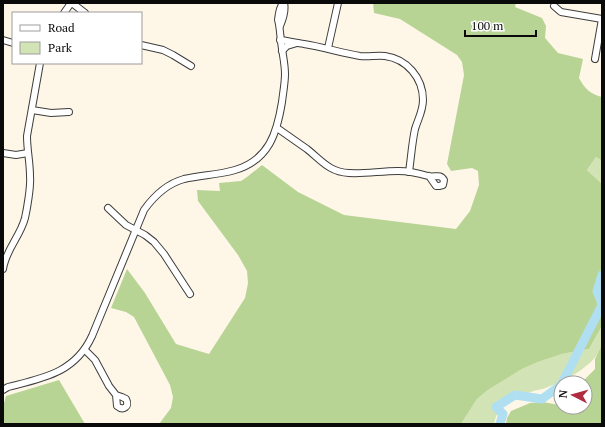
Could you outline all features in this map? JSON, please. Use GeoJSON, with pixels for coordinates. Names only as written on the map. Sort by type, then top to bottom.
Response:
{"type":"FeatureCollection","features":[{"type":"Feature","properties":{"kind":"street"},"geometry":{"type":"LineString","coordinates":[[65,12],[71,3],[84,12]]}},
{"type":"Feature","properties":{"kind":"street"},"geometry":{"type":"LineString","coordinates":[[5,388],[62,370],[75,361],[85,350],[144,210],[162,190],[184,179],[219,174],[241,168],[251,162],[268,147],[274,136],[280,118],[285,75],[280,40],[280,26],[278,20],[280,7],[284,3]]}},
{"type":"Feature","properties":{"kind":"street"},"geometry":{"type":"LineString","coordinates":[[328,48],[338,3]]}},
{"type":"Feature","properties":{"kind":"street"},"geometry":{"type":"LineString","coordinates":[[554,6],[561,12],[602,19],[594,59]]}},
{"type":"Feature","properties":{"kind":"street"},"geometry":{"type":"LineString","coordinates":[[280,40],[328,48],[362,56],[383,56],[394,58],[404,63],[412,70],[417,76],[422,90],[423,104],[415,130],[409,172]]}},
{"type":"Feature","properties":{"kind":"street"},"geometry":{"type":"LineString","coordinates":[[282,51],[287,46],[298,43]]}},
{"type":"Feature","properties":{"kind":"street"},"geometry":{"type":"LineString","coordinates":[[142,45],[163,50],[190,66]]}},
{"type":"Feature","properties":{"kind":"street"},"geometry":{"type":"LineString","coordinates":[[3,269],[5,250],[15,239],[24,219],[30,178],[27,136],[40,64]]}},
{"type":"Feature","properties":{"kind":"street"},"geometry":{"type":"LineString","coordinates":[[32,110],[51,113],[69,112]]}},
{"type":"Feature","properties":{"kind":"street"},"geometry":{"type":"LineString","coordinates":[[277,128],[308,150],[324,164],[342,173],[349,174],[394,171],[424,174],[429,176]]}},
{"type":"Feature","properties":{"kind":"street"},"geometry":{"type":"LineString","coordinates":[[274,136],[293,140]]}},
{"type":"Feature","properties":{"kind":"street"},"geometry":{"type":"LineString","coordinates":[[3,153],[16,155],[28,153]]}},
{"type":"Feature","properties":{"kind":"street"},"geometry":{"type":"LineString","coordinates":[[108,208],[126,225],[150,238],[158,246],[190,294]]}},
{"type":"Feature","properties":{"kind":"street"},"geometry":{"type":"LineString","coordinates":[[85,350],[95,360],[116,396]]}},
{"type":"Feature","properties":{"kind":"green space"},"geometry":{"type":"Polygon","coordinates":[[[373,3],[516,3],[515,7],[542,18],[546,26],[545,38],[558,53],[583,59],[579,78],[588,90],[602,97],[602,161],[596,157],[587,170],[602,184],[602,326],[589,349],[562,354],[538,362],[522,369],[488,390],[477,399],[461,424],[159,424],[171,408],[173,397],[170,385],[134,317],[126,312],[111,308],[127,269],[145,293],[176,344],[209,354],[245,298],[248,283],[247,271],[238,255],[198,201],[197,190],[220,191],[219,183],[241,181],[262,165],[298,192],[344,215],[456,229],[470,211],[479,185],[478,171],[472,168],[451,171],[447,164],[464,75],[462,62],[457,55],[400,19],[374,13],[373,3]]]}},
{"type":"Feature","properties":{"kind":"green space"},"geometry":{"type":"Polygon","coordinates":[[[596,157],[602,161],[602,184],[587,170],[596,157]]]}},
{"type":"Feature","properties":{"kind":"green space"},"geometry":{"type":"Polygon","coordinates":[[[602,326],[602,342],[600,351],[589,364],[574,375],[553,375],[553,384],[513,399],[499,412],[494,424],[461,424],[477,399],[488,390],[522,369],[562,354],[589,349],[602,326]]]}},
{"type":"Feature","properties":{"kind":"green space"},"geometry":{"type":"Polygon","coordinates":[[[602,345],[602,424],[506,424],[507,418],[511,411],[530,403],[543,402],[553,404],[553,415],[593,415],[593,375],[589,375],[595,369],[595,359],[602,345]]]}},
{"type":"Feature","properties":{"kind":"green space"},"geometry":{"type":"Polygon","coordinates":[[[59,380],[85,424],[3,424],[3,407],[6,396],[59,380]]]}},
{"type":"Feature","properties":{"kind":"waterway"},"geometry":{"type":"LineString","coordinates":[[602,275],[597,291],[602,304]]}},
{"type":"Feature","properties":{"kind":"waterway"},"geometry":{"type":"LineString","coordinates":[[566,375],[602,305]]}},
{"type":"Feature","properties":{"kind":"waterway"},"geometry":{"type":"LineString","coordinates":[[500,424],[503,414],[496,407],[515,395],[542,399],[553,391]]}}]}
